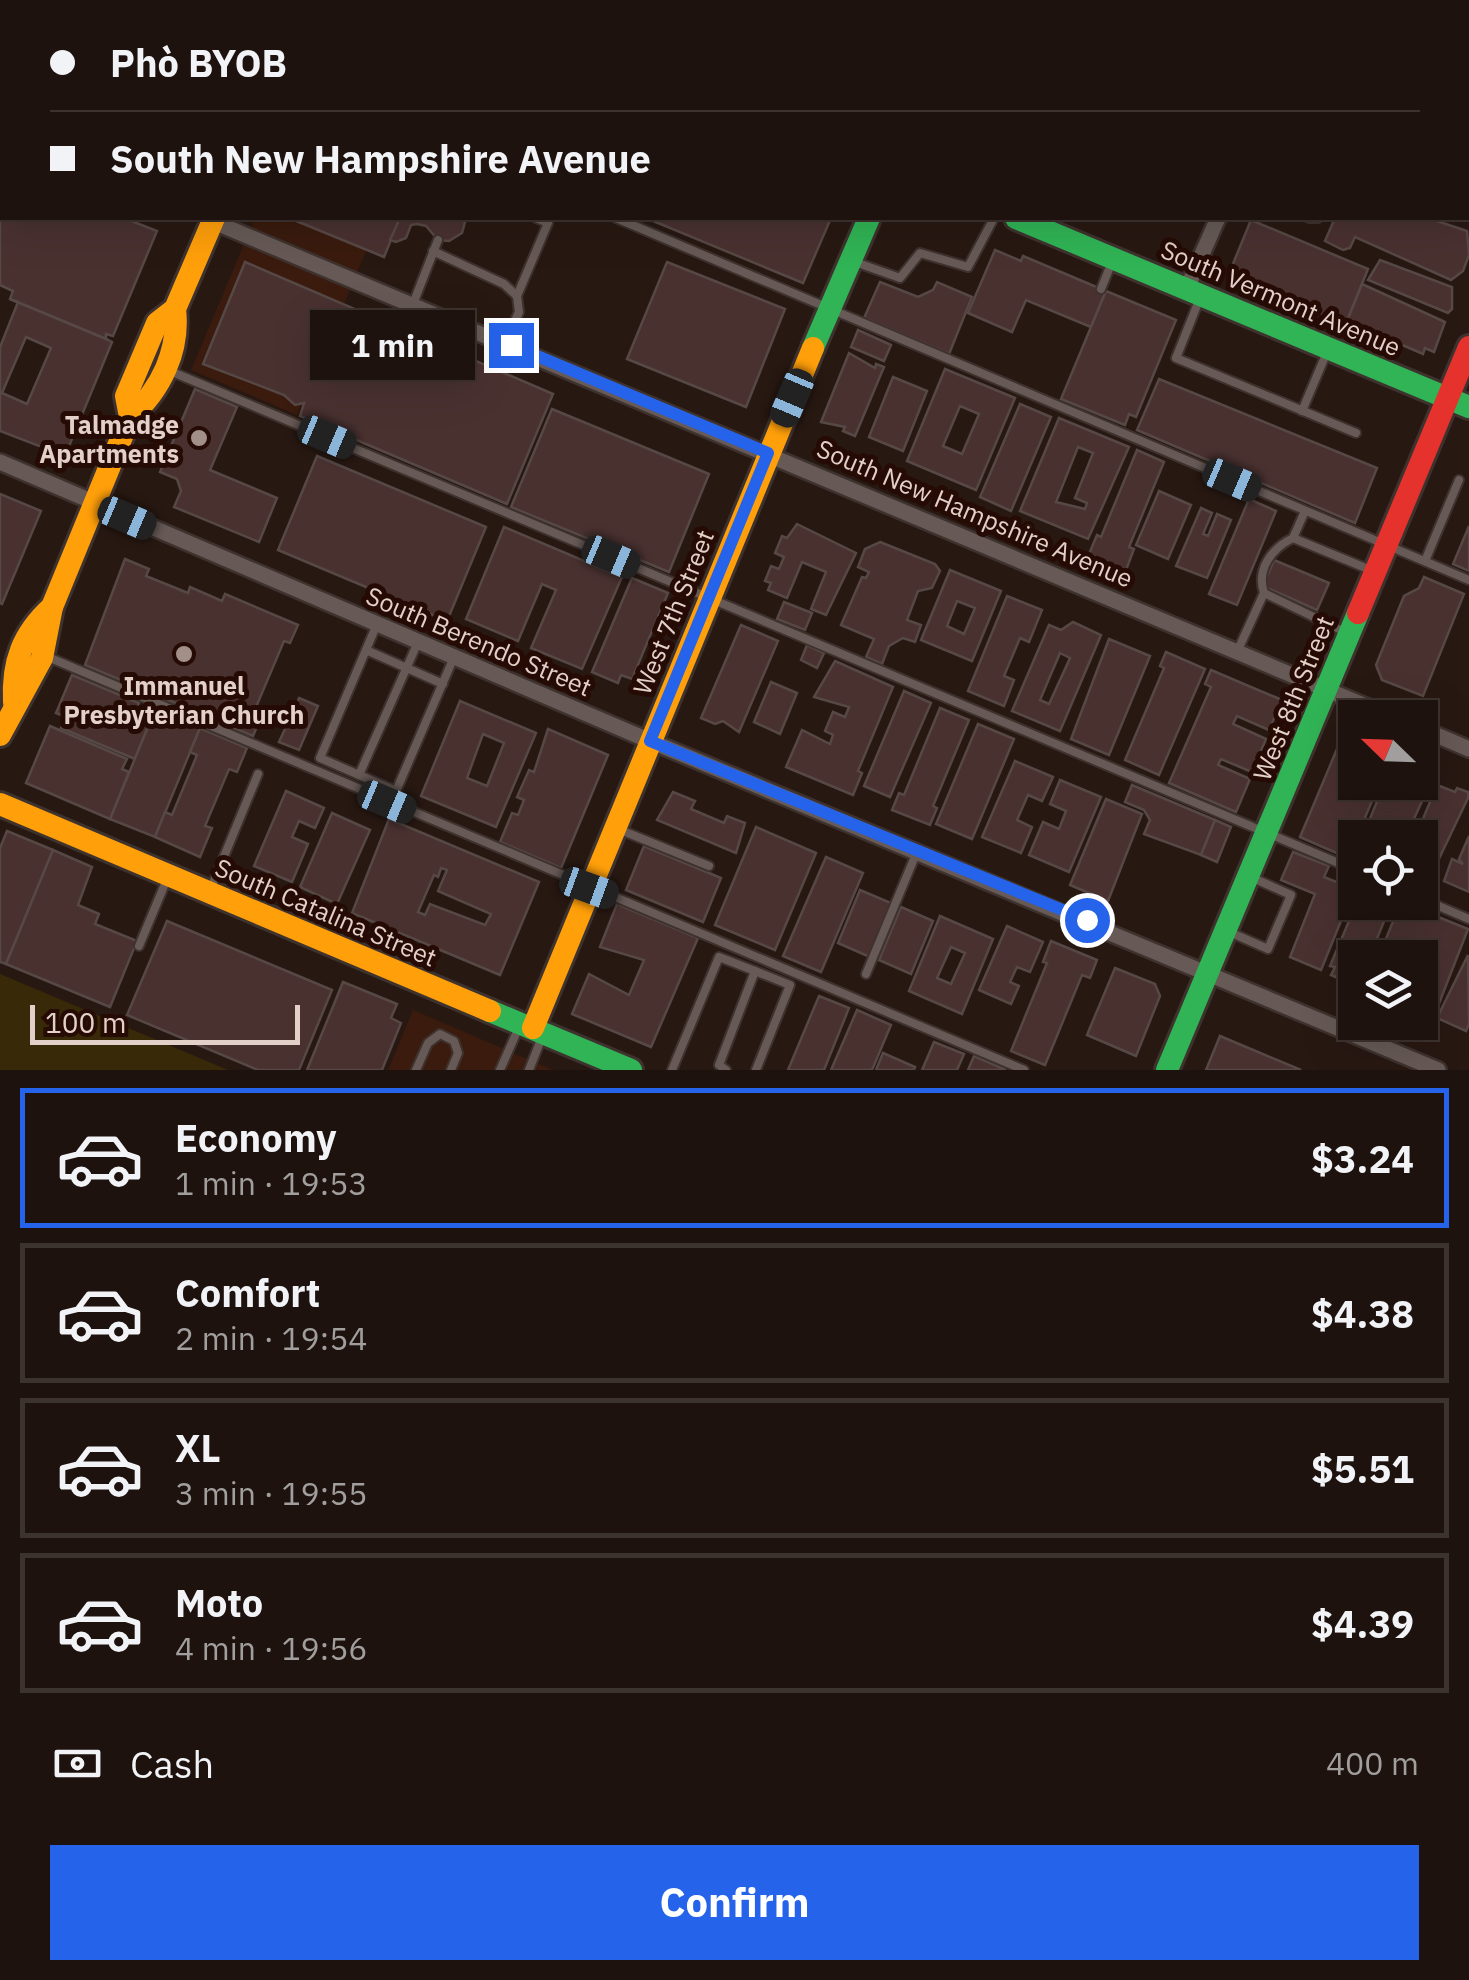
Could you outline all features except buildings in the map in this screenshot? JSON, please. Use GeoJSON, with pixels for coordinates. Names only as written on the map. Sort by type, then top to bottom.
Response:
{"type":"FeatureCollection","features":[{"type":"Feature","properties":{"kind":"main road"},"geometry":{"type":"LineString","coordinates":[[130,417],[148,405],[180,330],[176,310],[210,220]]}},
{"type":"Feature","properties":{"kind":"main road","name":"West 7th Street"},"geometry":{"type":"LineString","coordinates":[[532,1028],[867,220]]}},
{"type":"Feature","properties":{"kind":"main road","name":"South Vermont Avenue"},"geometry":{"type":"LineString","coordinates":[[1024,220],[1469,407]]}},
{"type":"Feature","properties":{"kind":"main road"},"geometry":{"type":"LineString","coordinates":[[0,736],[14,702],[33,680],[54,632],[52,607],[130,417],[126,396],[158,323],[176,310]]}},
{"type":"Feature","properties":{"kind":"main road","name":"West 8th Street"},"geometry":{"type":"LineString","coordinates":[[1167,1070],[1469,347]]}},
{"type":"Feature","properties":{"kind":"main road"},"geometry":{"type":"LineString","coordinates":[[14,702],[10,671],[30,624],[52,607]]}},
{"type":"Feature","properties":{"kind":"main road","name":"South Catalina Street"},"geometry":{"type":"LineString","coordinates":[[0,804],[631,1070]]}},
{"type":"Feature","properties":{"kind":"street","name":"South New Hampshire Avenue"},"geometry":{"type":"LineString","coordinates":[[212,220],[1351,700]]}},
{"type":"Feature","properties":{"kind":"street"},"geometry":{"type":"LineString","coordinates":[[1194,291],[1217,220]]}},
{"type":"Feature","properties":{"kind":"street","name":"South Berendo Street"},"geometry":{"type":"LineString","coordinates":[[0,462],[650,741],[1438,1070]]}},
{"type":"Feature","properties":{"kind":"street"},"geometry":{"type":"LineString","coordinates":[[1438,735],[1469,748]]}},
{"type":"Feature","properties":{"kind":"lane"},"geometry":{"type":"LineString","coordinates":[[505,343],[519,312],[518,296],[548,223],[541,220]]}},
{"type":"Feature","properties":{"kind":"lane"},"geometry":{"type":"LineString","coordinates":[[621,220],[1469,580]]}},
{"type":"Feature","properties":{"kind":"lane"},"geometry":{"type":"LineString","coordinates":[[851,261],[900,278],[920,252],[968,266],[993,220]]}},
{"type":"Feature","properties":{"kind":"lane"},"geometry":{"type":"LineString","coordinates":[[413,304],[438,240]]}},
{"type":"Feature","properties":{"kind":"lane"},"geometry":{"type":"LineString","coordinates":[[434,251],[504,284],[518,296]]}},
{"type":"Feature","properties":{"kind":"lane"},"geometry":{"type":"LineString","coordinates":[[1100,288],[1114,258]]}},
{"type":"Feature","properties":{"kind":"lane"},"geometry":{"type":"LineString","coordinates":[[1194,291],[1176,358],[1356,433]]}},
{"type":"Feature","properties":{"kind":"lane"},"geometry":{"type":"LineString","coordinates":[[1302,411],[1328,348]]}},
{"type":"Feature","properties":{"kind":"lane"},"geometry":{"type":"LineString","coordinates":[[164,368],[1338,863]]}},
{"type":"Feature","properties":{"kind":"lane"},"geometry":{"type":"LineString","coordinates":[[1425,561],[1459,480]]}},
{"type":"Feature","properties":{"kind":"lane"},"geometry":{"type":"LineString","coordinates":[[1238,652],[1264,593],[1260,581],[1268,558],[1279,544],[1293,538],[1305,511]]}},
{"type":"Feature","properties":{"kind":"lane"},"geometry":{"type":"LineString","coordinates":[[1293,538],[1373,571]]}},
{"type":"Feature","properties":{"kind":"lane"},"geometry":{"type":"LineString","coordinates":[[1264,593],[1350,634]]}},
{"type":"Feature","properties":{"kind":"lane"},"geometry":{"type":"LineString","coordinates":[[378,624],[320,758],[359,775],[396,791],[454,657]]}},
{"type":"Feature","properties":{"kind":"lane"},"geometry":{"type":"LineString","coordinates":[[359,775],[419,642]]}},
{"type":"Feature","properties":{"kind":"lane"},"geometry":{"type":"LineString","coordinates":[[366,650],[443,684]]}},
{"type":"Feature","properties":{"kind":"lane"},"geometry":{"type":"LineString","coordinates":[[44,655],[1024,1070]]}},
{"type":"Feature","properties":{"kind":"lane"},"geometry":{"type":"LineString","coordinates":[[209,892],[258,774]]}},
{"type":"Feature","properties":{"kind":"lane"},"geometry":{"type":"LineString","coordinates":[[614,828],[708,866]]}},
{"type":"Feature","properties":{"kind":"lane"},"geometry":{"type":"LineString","coordinates":[[866,974],[918,850]]}},
{"type":"Feature","properties":{"kind":"lane"},"geometry":{"type":"LineString","coordinates":[[139,946],[168,875]]}},
{"type":"Feature","properties":{"kind":"lane"},"geometry":{"type":"LineString","coordinates":[[1226,932],[1268,949],[1291,895],[1250,877]]}},
{"type":"Feature","properties":{"kind":"lane"},"geometry":{"type":"LineString","coordinates":[[1438,905],[1469,918]]}},
{"type":"Feature","properties":{"kind":"lane"},"geometry":{"type":"LineString","coordinates":[[672,1070],[719,957],[790,985],[756,1070]]}},
{"type":"Feature","properties":{"kind":"lane"},"geometry":{"type":"LineString","coordinates":[[726,1070],[719,1066],[756,972]]}},
{"type":"Feature","properties":{"kind":"lane"},"geometry":{"type":"LineString","coordinates":[[500,1070],[532,1028]]}},
{"type":"Feature","properties":{"kind":"lane"},"geometry":{"type":"LineString","coordinates":[[528,1070],[532,1028]]}},
{"type":"Feature","properties":{"kind":"lane"},"geometry":{"type":"LineString","coordinates":[[416,1070],[428,1043],[440,1034],[454,1040],[458,1053],[451,1070]]}},
{"type":"Feature","properties":{"kind":"shaded area"},"geometry":{"type":"Polygon","coordinates":[[[254,220],[379,220],[297,415],[191,370],[254,220]]]}},
{"type":"Feature","properties":{"kind":"shaded area"},"geometry":{"type":"Polygon","coordinates":[[[0,974],[228,1070],[0,1070],[0,974]]]}},
{"type":"Feature","properties":{"kind":"shaded area"},"geometry":{"type":"Polygon","coordinates":[[[413,1010],[553,1070],[388,1070],[413,1010]]]}},
{"type":"Feature","properties":{"kind":"traffic: fast"},"geometry":{"type":"LineString","coordinates":[[813,348],[868,220]]}},
{"type":"Feature","properties":{"kind":"traffic: fast"},"geometry":{"type":"LineString","coordinates":[[1021,220],[1469,407]]}},
{"type":"Feature","properties":{"kind":"traffic: fast"},"geometry":{"type":"LineString","coordinates":[[1167,1070],[1358,613]]}},
{"type":"Feature","properties":{"kind":"traffic: fast"},"geometry":{"type":"LineString","coordinates":[[490,1011],[631,1070]]}},
{"type":"Feature","properties":{"kind":"traffic: slow"},"geometry":{"type":"LineString","coordinates":[[130,417],[126,396],[157,323],[175,309],[213,220]]}},
{"type":"Feature","properties":{"kind":"traffic: slow"},"geometry":{"type":"LineString","coordinates":[[0,735],[42,658],[52,607],[130,417],[151,394],[166,368],[174,339],[175,309]]}},
{"type":"Feature","properties":{"kind":"traffic: slow"},"geometry":{"type":"LineString","coordinates":[[533,1028],[813,348]]}},
{"type":"Feature","properties":{"kind":"traffic: slow"},"geometry":{"type":"LineString","coordinates":[[14,702],[21,650],[33,628],[52,607]]}},
{"type":"Feature","properties":{"kind":"traffic: slow"},"geometry":{"type":"LineString","coordinates":[[0,804],[490,1011]]}},
{"type":"Feature","properties":{"kind":"traffic: jam"},"geometry":{"type":"LineString","coordinates":[[1358,613],[1469,347]]}},
{"type":"Feature","properties":{"kind":"place","name":"Talmadge Apartments"},"geometry":{"type":"Point","coordinates":[199,438]}},
{"type":"Feature","properties":{"kind":"place","name":"Immanuel Presbyterian Church"},"geometry":{"type":"Point","coordinates":[184,654]}},
{"type":"Feature","properties":{"kind":"route"},"geometry":{"type":"LineString","coordinates":[[511,345],[768,453],[650,741],[1087,920]]}}]}
